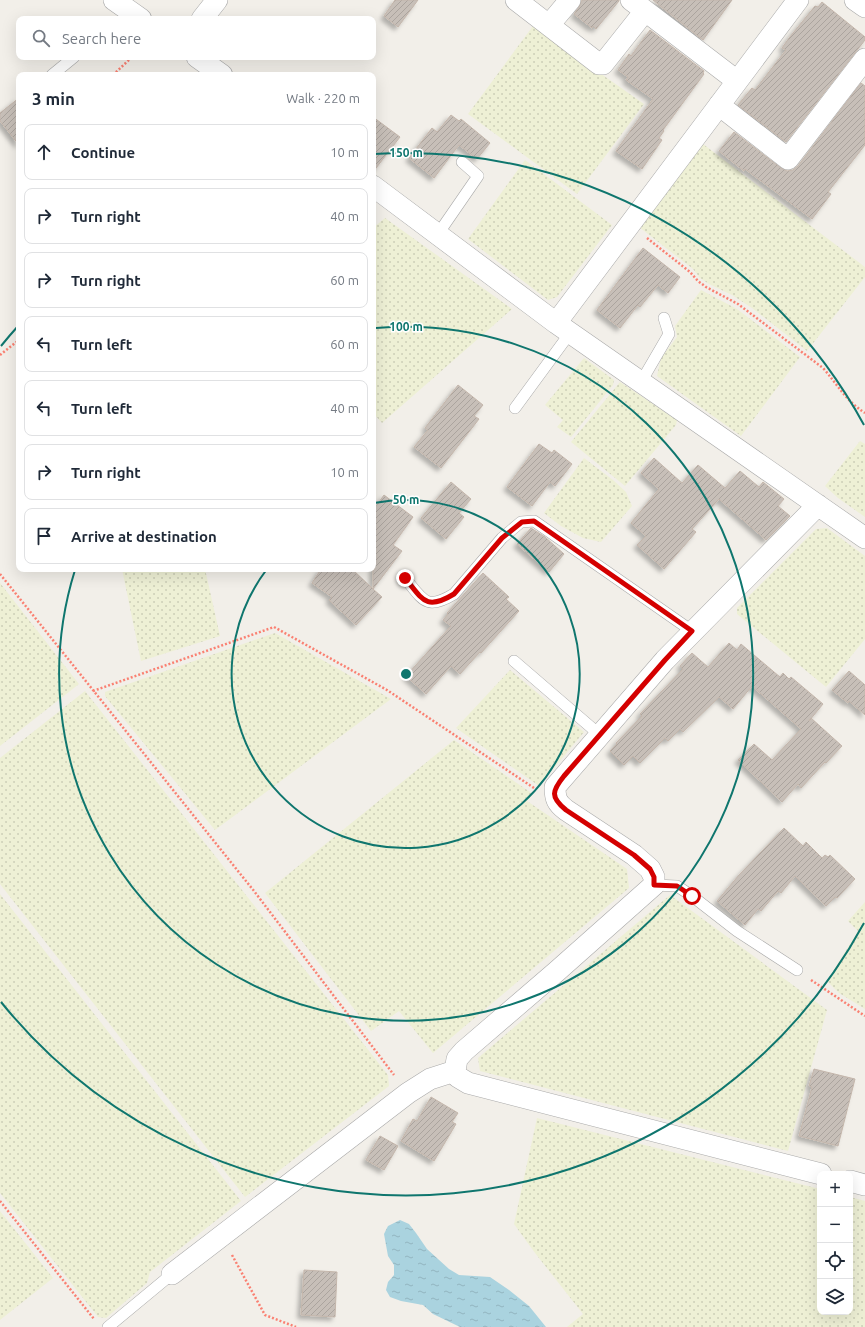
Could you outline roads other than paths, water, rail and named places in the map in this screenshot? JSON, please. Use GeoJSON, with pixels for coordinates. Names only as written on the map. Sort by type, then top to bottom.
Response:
{"type":"FeatureCollection","features":[{"type":"Feature","properties":{"kind":"street"},"geometry":{"type":"LineString","coordinates":[[204,16],[217,0]]}},
{"type":"Feature","properties":{"kind":"street"},"geometry":{"type":"LineString","coordinates":[[516,0],[599,64],[603,64],[638,5],[737,81]]}},
{"type":"Feature","properties":{"kind":"street"},"geometry":{"type":"LineString","coordinates":[[549,25],[570,0]]}},
{"type":"Feature","properties":{"kind":"street"},"geometry":{"type":"LineString","coordinates":[[563,328],[629,225],[798,0]]}},
{"type":"Feature","properties":{"kind":"street"},"geometry":{"type":"LineString","coordinates":[[855,0],[865,7]]}},
{"type":"Feature","properties":{"kind":"street"},"geometry":{"type":"LineString","coordinates":[[720,105],[788,159],[865,59]]}},
{"type":"Feature","properties":{"kind":"street"},"geometry":{"type":"LineString","coordinates":[[202,60],[218,72]]}},
{"type":"Feature","properties":{"kind":"street"},"geometry":{"type":"LineString","coordinates":[[376,188],[563,328],[865,538]]}},
{"type":"Feature","properties":{"kind":"street"},"geometry":{"type":"LineString","coordinates":[[817,1173],[468,1083],[458,1077],[455,1071],[457,1059],[464,1051],[654,885],[654,877],[650,869],[634,855],[566,810],[558,803],[555,796],[556,787],[665,660],[818,505]]}},
{"type":"Feature","properties":{"kind":"street"},"geometry":{"type":"LineString","coordinates":[[172,1274],[408,1093],[430,1080],[455,1071]]}},
{"type":"Feature","properties":{"kind":"street"},"geometry":{"type":"LineString","coordinates":[[853,1182],[865,1185]]}},
{"type":"Feature","properties":{"kind":"lane"},"geometry":{"type":"LineString","coordinates":[[56,72],[70,60]]}},
{"type":"Feature","properties":{"kind":"lane"},"geometry":{"type":"LineString","coordinates":[[438,234],[478,176],[462,162]]}},
{"type":"Feature","properties":{"kind":"lane"},"geometry":{"type":"LineString","coordinates":[[641,382],[669,334],[664,318]]}},
{"type":"Feature","properties":{"kind":"lane"},"geometry":{"type":"LineString","coordinates":[[515,408],[563,328]]}},
{"type":"Feature","properties":{"kind":"lane"},"geometry":{"type":"LineString","coordinates":[[405,578],[424,600],[434,602],[445,599],[454,594],[502,538],[522,522],[534,521],[692,631]]}},
{"type":"Feature","properties":{"kind":"lane"},"geometry":{"type":"LineString","coordinates":[[514,661],[600,735]]}},
{"type":"Feature","properties":{"kind":"lane"},"geometry":{"type":"LineString","coordinates":[[654,885],[677,886],[737,931],[797,970]]}},
{"type":"Feature","properties":{"kind":"lane"},"geometry":{"type":"LineString","coordinates":[[108,1327],[172,1274]]}},
{"type":"Feature","properties":{"kind":"water"},"geometry":{"type":"Polygon","coordinates":[[[400,1220],[409,1224],[427,1249],[449,1269],[459,1275],[490,1277],[529,1306],[546,1327],[460,1327],[433,1314],[423,1305],[401,1301],[390,1297],[386,1290],[388,1282],[394,1275],[394,1265],[388,1256],[384,1234],[388,1226],[400,1220]]]}}]}
